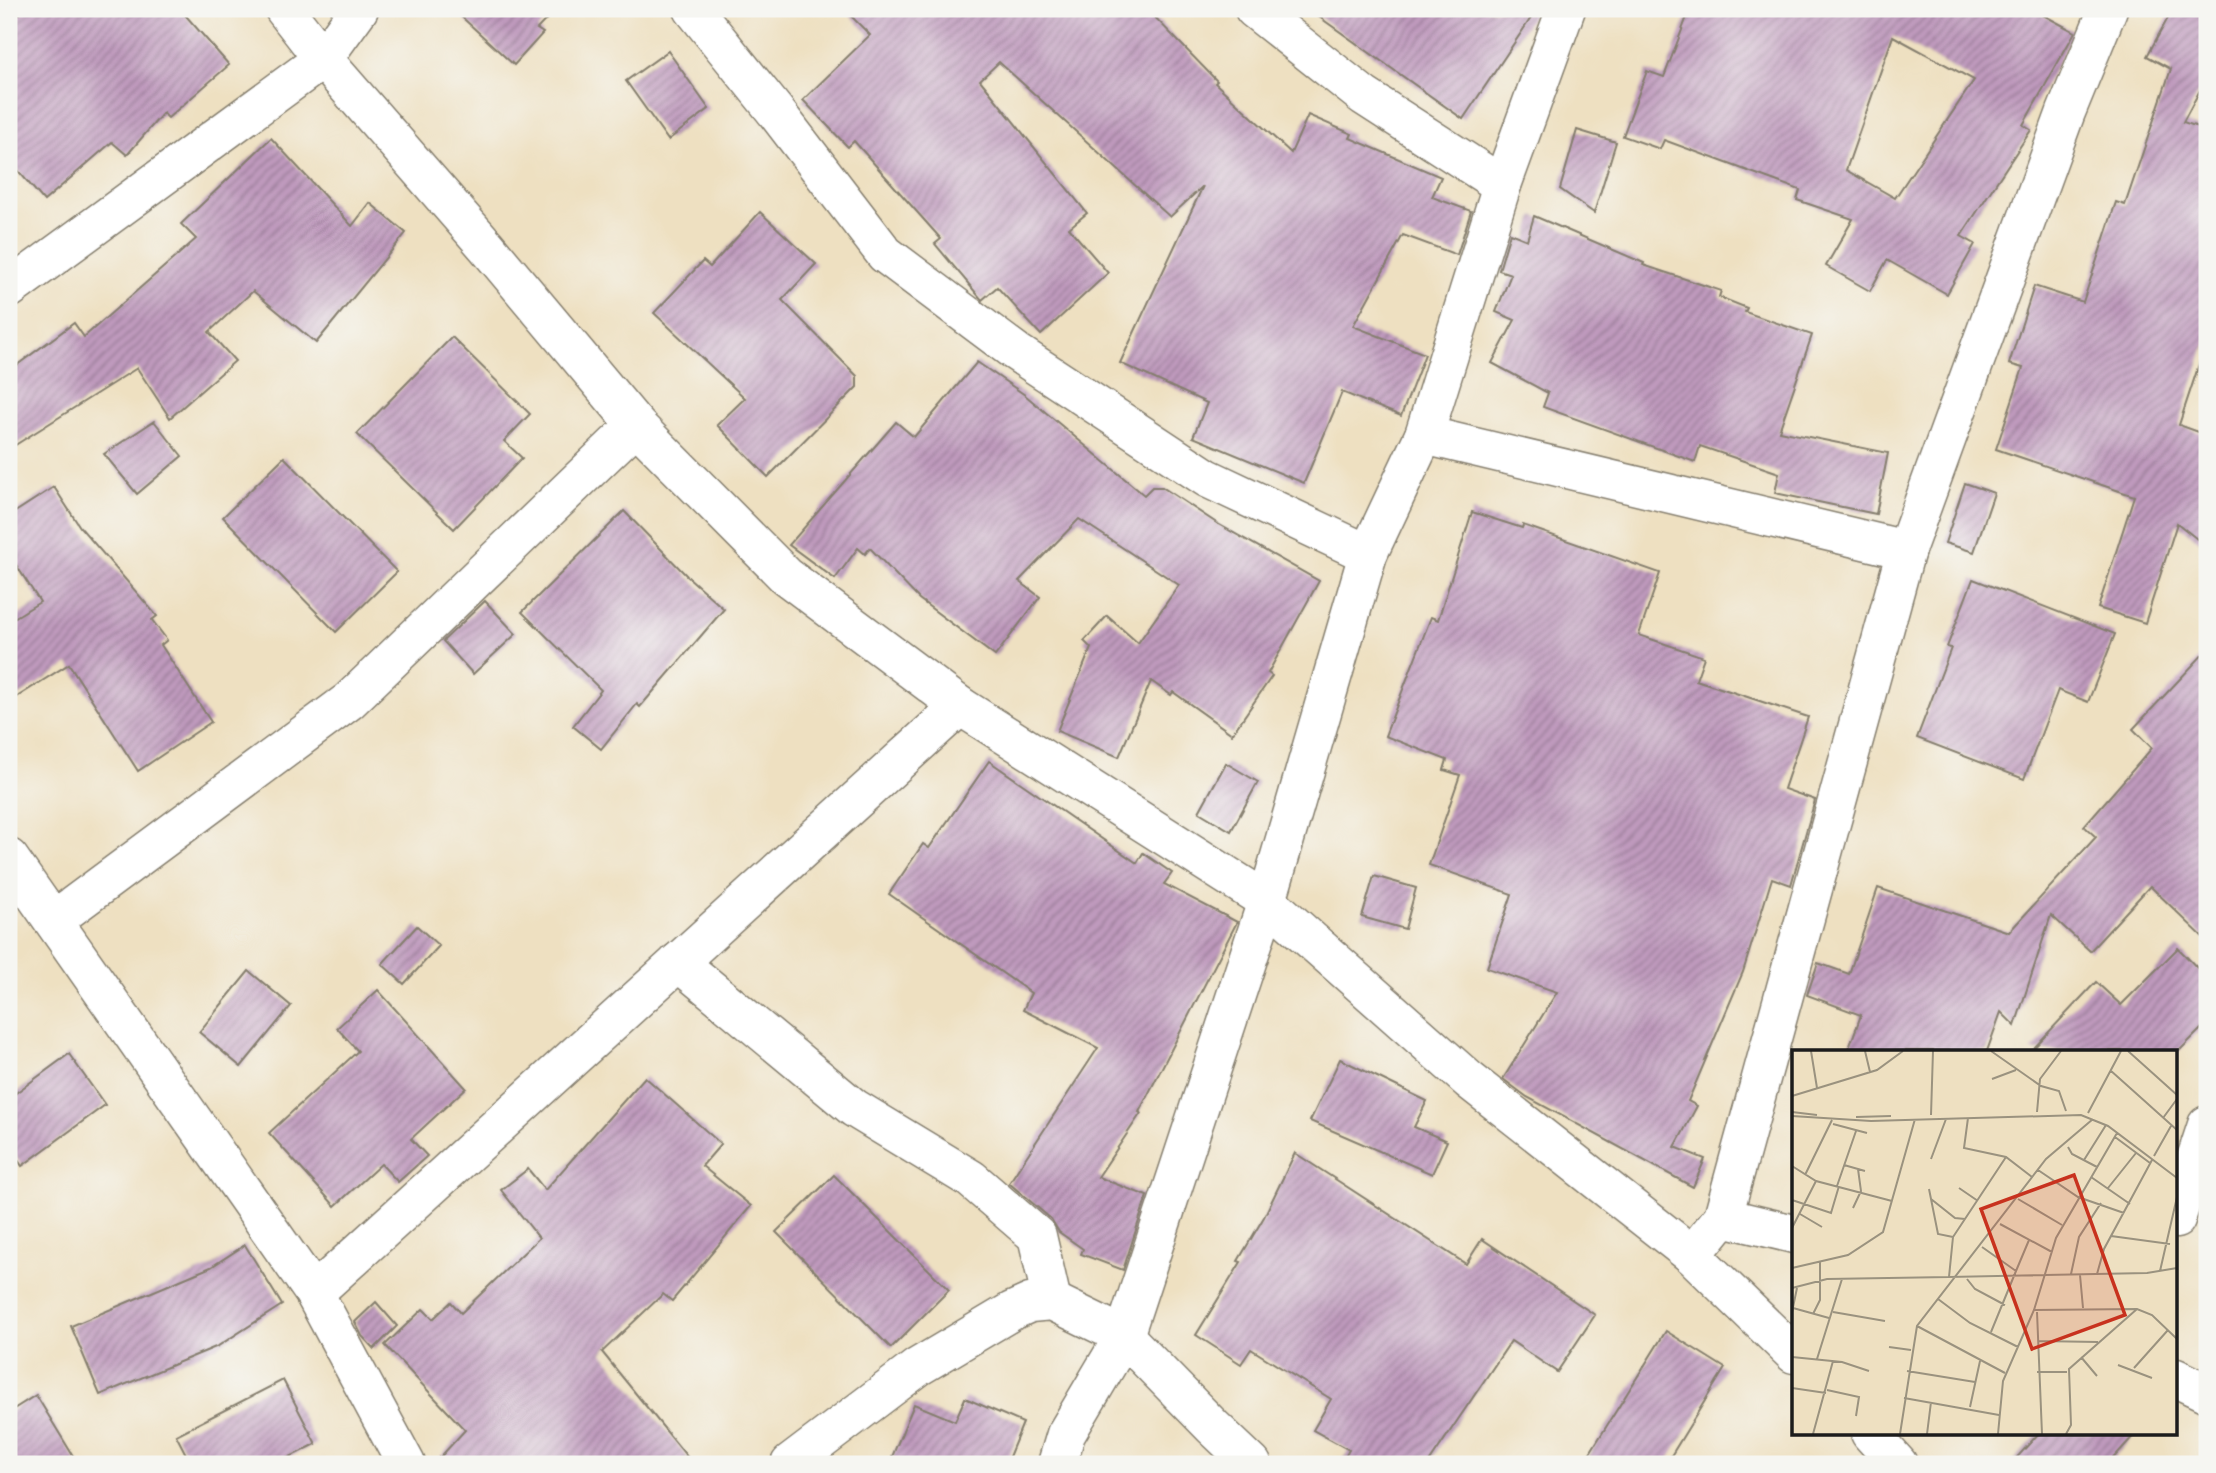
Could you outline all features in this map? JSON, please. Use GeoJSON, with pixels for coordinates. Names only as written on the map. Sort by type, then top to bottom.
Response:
{"type":"FeatureCollection","features":[{"type":"Feature","properties":{"kind":"street"},"geometry":{"type":"LineString","coordinates":[[284,9],[323,59],[636,425],[786,576],[960,706],[1267,901],[1469,1080],[1692,1255],[1792,1352]]}},
{"type":"Feature","properties":{"kind":"street"},"geometry":{"type":"LineString","coordinates":[[9,289],[323,59],[359,9]]}},
{"type":"Feature","properties":{"kind":"street"},"geometry":{"type":"LineString","coordinates":[[693,9],[885,254],[1016,352],[1207,478],[1368,554]]}},
{"type":"Feature","properties":{"kind":"street"},"geometry":{"type":"LineString","coordinates":[[1254,9],[1364,96],[1502,185]]}},
{"type":"Feature","properties":{"kind":"street"},"geometry":{"type":"LineString","coordinates":[[1057,1464],[1066,1434],[1124,1336],[1267,901],[1368,554],[1424,435],[1502,185],[1566,9]]}},
{"type":"Feature","properties":{"kind":"street"},"geometry":{"type":"LineString","coordinates":[[1692,1255],[1723,1217],[1906,550],[2066,112],[2108,9]]}},
{"type":"Feature","properties":{"kind":"street"},"geometry":{"type":"LineString","coordinates":[[54,920],[349,701],[636,425]]}},
{"type":"Feature","properties":{"kind":"street"},"geometry":{"type":"LineString","coordinates":[[1424,435],[1906,550]]}},
{"type":"Feature","properties":{"kind":"street"},"geometry":{"type":"LineString","coordinates":[[314,1293],[960,706]]}},
{"type":"Feature","properties":{"kind":"street"},"geometry":{"type":"LineString","coordinates":[[9,858],[314,1293],[406,1464]]}},
{"type":"Feature","properties":{"kind":"street"},"geometry":{"type":"LineString","coordinates":[[678,962],[854,1108],[971,1179],[1037,1236],[1052,1301]]}},
{"type":"Feature","properties":{"kind":"street"},"geometry":{"type":"LineString","coordinates":[[2178,1213],[2207,1125]]}},
{"type":"Feature","properties":{"kind":"street"},"geometry":{"type":"LineString","coordinates":[[1723,1217],[1792,1234]]}},
{"type":"Feature","properties":{"kind":"street"},"geometry":{"type":"LineString","coordinates":[[790,1464],[918,1367],[1012,1311],[1030,1303],[1052,1301],[1124,1336],[1252,1464]]}},
{"type":"Feature","properties":{"kind":"street"},"geometry":{"type":"LineString","coordinates":[[2178,1379],[2207,1393]]}},
{"type":"Feature","properties":{"kind":"street"},"geometry":{"type":"LineString","coordinates":[[1871,1434],[1898,1464]]}},
{"type":"Feature","properties":{"kind":"building"},"geometry":{"type":"Polygon","coordinates":[[[25,9],[180,9],[229,65],[168,118],[163,113],[127,155],[112,142],[44,201],[9,160],[9,22],[25,9]]]}},
{"type":"Feature","properties":{"kind":"building"},"geometry":{"type":"Polygon","coordinates":[[[453,9],[556,9],[537,29],[543,33],[514,65],[453,9]]]}},
{"type":"Feature","properties":{"kind":"building"},"geometry":{"type":"Polygon","coordinates":[[[844,9],[1147,9],[1217,81],[1215,83],[1291,153],[1308,115],[1352,134],[1350,138],[1441,177],[1432,197],[1471,211],[1457,255],[1403,235],[1353,326],[1425,354],[1401,416],[1342,392],[1304,483],[1193,437],[1207,403],[1120,363],[1203,186],[1170,217],[999,62],[980,80],[1087,213],[1069,228],[1108,273],[1041,335],[997,287],[982,300],[935,244],[941,239],[854,141],[848,147],[803,100],[870,35],[844,9]]]}},
{"type":"Feature","properties":{"kind":"building"},"geometry":{"type":"Polygon","coordinates":[[[1308,9],[1537,9],[1463,119],[1308,9]]]}},
{"type":"Feature","properties":{"kind":"building"},"geometry":{"type":"Polygon","coordinates":[[[1690,9],[2032,9],[2075,32],[2023,125],[2031,130],[1961,236],[1975,244],[1947,294],[1887,260],[1870,291],[1826,266],[1853,219],[1797,200],[1800,190],[1664,140],[1660,149],[1623,136],[1647,71],[1664,77],[1690,9]],[[1893,36],[1846,170],[1895,198],[1974,80],[1893,36]]]}},
{"type":"Feature","properties":{"kind":"building"},"geometry":{"type":"Polygon","coordinates":[[[2173,9],[2207,9],[2207,77],[2183,122],[2207,130],[2207,340],[2179,425],[2207,435],[2207,547],[2177,523],[2145,623],[2098,608],[2134,496],[1996,449],[2023,368],[2009,364],[2034,286],[2083,302],[2116,202],[2125,205],[2171,69],[2147,56],[2173,9]]]}},
{"type":"Feature","properties":{"kind":"building"},"geometry":{"type":"Polygon","coordinates":[[[668,51],[709,109],[668,140],[626,81],[668,51]]]}},
{"type":"Feature","properties":{"kind":"building"},"geometry":{"type":"Polygon","coordinates":[[[1577,130],[1616,142],[1594,213],[1560,189],[1577,130]]]}},
{"type":"Feature","properties":{"kind":"building"},"geometry":{"type":"Polygon","coordinates":[[[271,138],[352,226],[370,203],[406,233],[316,343],[253,291],[209,332],[235,361],[170,418],[137,368],[9,449],[9,371],[74,323],[84,337],[196,239],[181,224],[271,138]]]}},
{"type":"Feature","properties":{"kind":"building"},"geometry":{"type":"Polygon","coordinates":[[[760,212],[816,264],[782,300],[857,376],[857,387],[768,477],[717,425],[745,398],[654,313],[703,261],[710,267],[760,212]]]}},
{"type":"Feature","properties":{"kind":"building"},"geometry":{"type":"Polygon","coordinates":[[[1534,216],[1644,263],[1643,265],[1721,291],[1719,297],[1747,308],[1745,312],[1812,335],[1779,431],[1888,453],[1876,514],[1775,493],[1779,473],[1700,446],[1695,462],[1543,407],[1548,393],[1492,363],[1515,320],[1496,312],[1511,274],[1499,270],[1510,233],[1527,240],[1534,216]]]}},
{"type":"Feature","properties":{"kind":"building"},"geometry":{"type":"Polygon","coordinates":[[[452,337],[530,414],[504,441],[522,458],[454,529],[357,434],[452,337]]]}},
{"type":"Feature","properties":{"kind":"building"},"geometry":{"type":"Polygon","coordinates":[[[977,362],[1025,395],[1144,495],[1152,487],[1162,487],[1218,524],[1319,581],[1268,673],[1272,676],[1232,734],[1173,692],[1171,695],[1151,681],[1119,757],[1057,731],[1091,648],[1084,641],[1107,616],[1138,643],[1179,585],[1079,519],[1019,581],[1040,597],[995,656],[919,599],[870,548],[865,554],[858,548],[835,579],[789,545],[896,422],[914,437],[977,362]]]}},
{"type":"Feature","properties":{"kind":"building"},"geometry":{"type":"Polygon","coordinates":[[[154,421],[182,456],[137,494],[104,454],[154,421]]]}},
{"type":"Feature","properties":{"kind":"building"},"geometry":{"type":"Polygon","coordinates":[[[284,457],[397,572],[336,632],[223,517],[284,457]]]}},
{"type":"Feature","properties":{"kind":"building"},"geometry":{"type":"Polygon","coordinates":[[[1965,483],[1994,493],[1974,552],[1945,543],[1965,483]]]}},
{"type":"Feature","properties":{"kind":"building"},"geometry":{"type":"Polygon","coordinates":[[[54,487],[80,527],[157,616],[152,620],[167,640],[161,645],[211,722],[138,771],[69,664],[9,702],[9,621],[40,602],[9,554],[9,516],[54,487]]]}},
{"type":"Feature","properties":{"kind":"building"},"geometry":{"type":"Polygon","coordinates":[[[624,511],[687,576],[724,609],[640,707],[637,704],[601,749],[573,726],[601,690],[522,612],[624,511]]]}},
{"type":"Feature","properties":{"kind":"building"},"geometry":{"type":"Polygon","coordinates":[[[1472,512],[1522,528],[1523,525],[1660,573],[1639,635],[1704,657],[1696,680],[1808,717],[1784,789],[1815,800],[1791,885],[1772,878],[1743,972],[1688,1101],[1697,1106],[1675,1147],[1705,1159],[1693,1187],[1527,1097],[1503,1079],[1557,992],[1487,968],[1512,894],[1429,865],[1460,775],[1444,770],[1447,760],[1385,736],[1431,617],[1438,620],[1472,512]]]}},
{"type":"Feature","properties":{"kind":"building"},"geometry":{"type":"Polygon","coordinates":[[[1973,579],[2115,634],[2088,702],[2058,690],[2024,779],[1917,738],[1951,648],[1947,647],[1973,579]]]}},
{"type":"Feature","properties":{"kind":"building"},"geometry":{"type":"Polygon","coordinates":[[[485,601],[516,634],[473,674],[443,641],[485,601]]]}},
{"type":"Feature","properties":{"kind":"building"},"geometry":{"type":"Polygon","coordinates":[[[2207,650],[2207,941],[2150,886],[2090,951],[2051,915],[2015,1026],[2001,1012],[1987,1050],[1848,1050],[1861,1015],[1807,995],[1818,963],[1849,974],[1878,888],[2009,932],[2096,837],[2084,826],[2152,748],[2133,729],[2207,650]]]}},
{"type":"Feature","properties":{"kind":"building"},"geometry":{"type":"Polygon","coordinates":[[[989,761],[1137,863],[1143,853],[1172,873],[1164,884],[1237,922],[1139,1112],[1141,1113],[1098,1177],[1147,1196],[1123,1270],[1081,1254],[1083,1249],[1059,1232],[1051,1219],[1009,1183],[1098,1048],[1023,1010],[1031,993],[889,894],[923,844],[929,848],[989,761]]]}},
{"type":"Feature","properties":{"kind":"building"},"geometry":{"type":"Polygon","coordinates":[[[1226,763],[1258,782],[1231,831],[1199,812],[1226,763]]]}},
{"type":"Feature","properties":{"kind":"building"},"geometry":{"type":"Polygon","coordinates":[[[1374,876],[1416,888],[1405,929],[1362,917],[1374,876]]]}},
{"type":"Feature","properties":{"kind":"building"},"geometry":{"type":"Polygon","coordinates":[[[417,926],[439,946],[404,984],[382,964],[417,926]]]}},
{"type":"Feature","properties":{"kind":"building"},"geometry":{"type":"Polygon","coordinates":[[[2178,948],[2207,978],[2207,1023],[2179,1051],[2032,1050],[2096,982],[2121,1005],[2178,948]]]}},
{"type":"Feature","properties":{"kind":"building"},"geometry":{"type":"Polygon","coordinates":[[[249,971],[291,1006],[241,1067],[199,1032],[249,971]]]}},
{"type":"Feature","properties":{"kind":"building"},"geometry":{"type":"Polygon","coordinates":[[[378,990],[466,1088],[411,1139],[427,1156],[398,1182],[381,1164],[335,1206],[269,1133],[358,1051],[337,1028],[378,990]]]}},
{"type":"Feature","properties":{"kind":"building"},"geometry":{"type":"Polygon","coordinates":[[[69,1054],[105,1105],[22,1166],[9,1147],[9,1098],[69,1054]]]}},
{"type":"Feature","properties":{"kind":"building"},"geometry":{"type":"Polygon","coordinates":[[[1340,1059],[1427,1101],[1414,1127],[1447,1141],[1432,1174],[1310,1121],[1340,1059]]]}},
{"type":"Feature","properties":{"kind":"building"},"geometry":{"type":"Polygon","coordinates":[[[645,1077],[721,1144],[702,1166],[751,1206],[672,1301],[663,1294],[602,1352],[693,1464],[434,1464],[465,1430],[385,1345],[423,1309],[433,1319],[451,1302],[461,1313],[539,1238],[501,1190],[528,1169],[545,1190],[645,1077]]]}},
{"type":"Feature","properties":{"kind":"building"},"geometry":{"type":"Polygon","coordinates":[[[1295,1153],[1466,1264],[1482,1239],[1595,1315],[1557,1372],[1511,1341],[1428,1464],[1341,1464],[1349,1450],[1313,1430],[1331,1399],[1251,1349],[1241,1364],[1196,1335],[1241,1262],[1238,1261],[1264,1217],[1295,1153]]]}},
{"type":"Feature","properties":{"kind":"building"},"geometry":{"type":"Polygon","coordinates":[[[834,1175],[949,1290],[891,1348],[776,1232],[834,1175]]]}},
{"type":"Feature","properties":{"kind":"building"},"geometry":{"type":"Polygon","coordinates":[[[245,1245],[282,1305],[218,1346],[100,1395],[71,1326],[211,1267],[245,1245]]]}},
{"type":"Feature","properties":{"kind":"building"},"geometry":{"type":"Polygon","coordinates":[[[376,1302],[397,1326],[374,1349],[362,1336],[355,1322],[376,1302]]]}},
{"type":"Feature","properties":{"kind":"building"},"geometry":{"type":"Polygon","coordinates":[[[1666,1331],[1725,1368],[1666,1464],[1583,1464],[1666,1331]]]}},
{"type":"Feature","properties":{"kind":"building"},"geometry":{"type":"Polygon","coordinates":[[[283,1380],[316,1444],[276,1464],[191,1464],[176,1435],[283,1380]]]}},
{"type":"Feature","properties":{"kind":"building"},"geometry":{"type":"Polygon","coordinates":[[[36,1395],[78,1464],[9,1464],[9,1412],[36,1395]]]}},
{"type":"Feature","properties":{"kind":"building"},"geometry":{"type":"Polygon","coordinates":[[[965,1398],[1023,1423],[1006,1464],[889,1464],[914,1404],[955,1421],[965,1398]]]}},
{"type":"Feature","properties":{"kind":"building"},"geometry":{"type":"Polygon","coordinates":[[[2038,1434],[2135,1434],[2108,1464],[2011,1464],[2038,1434]]]}}]}
